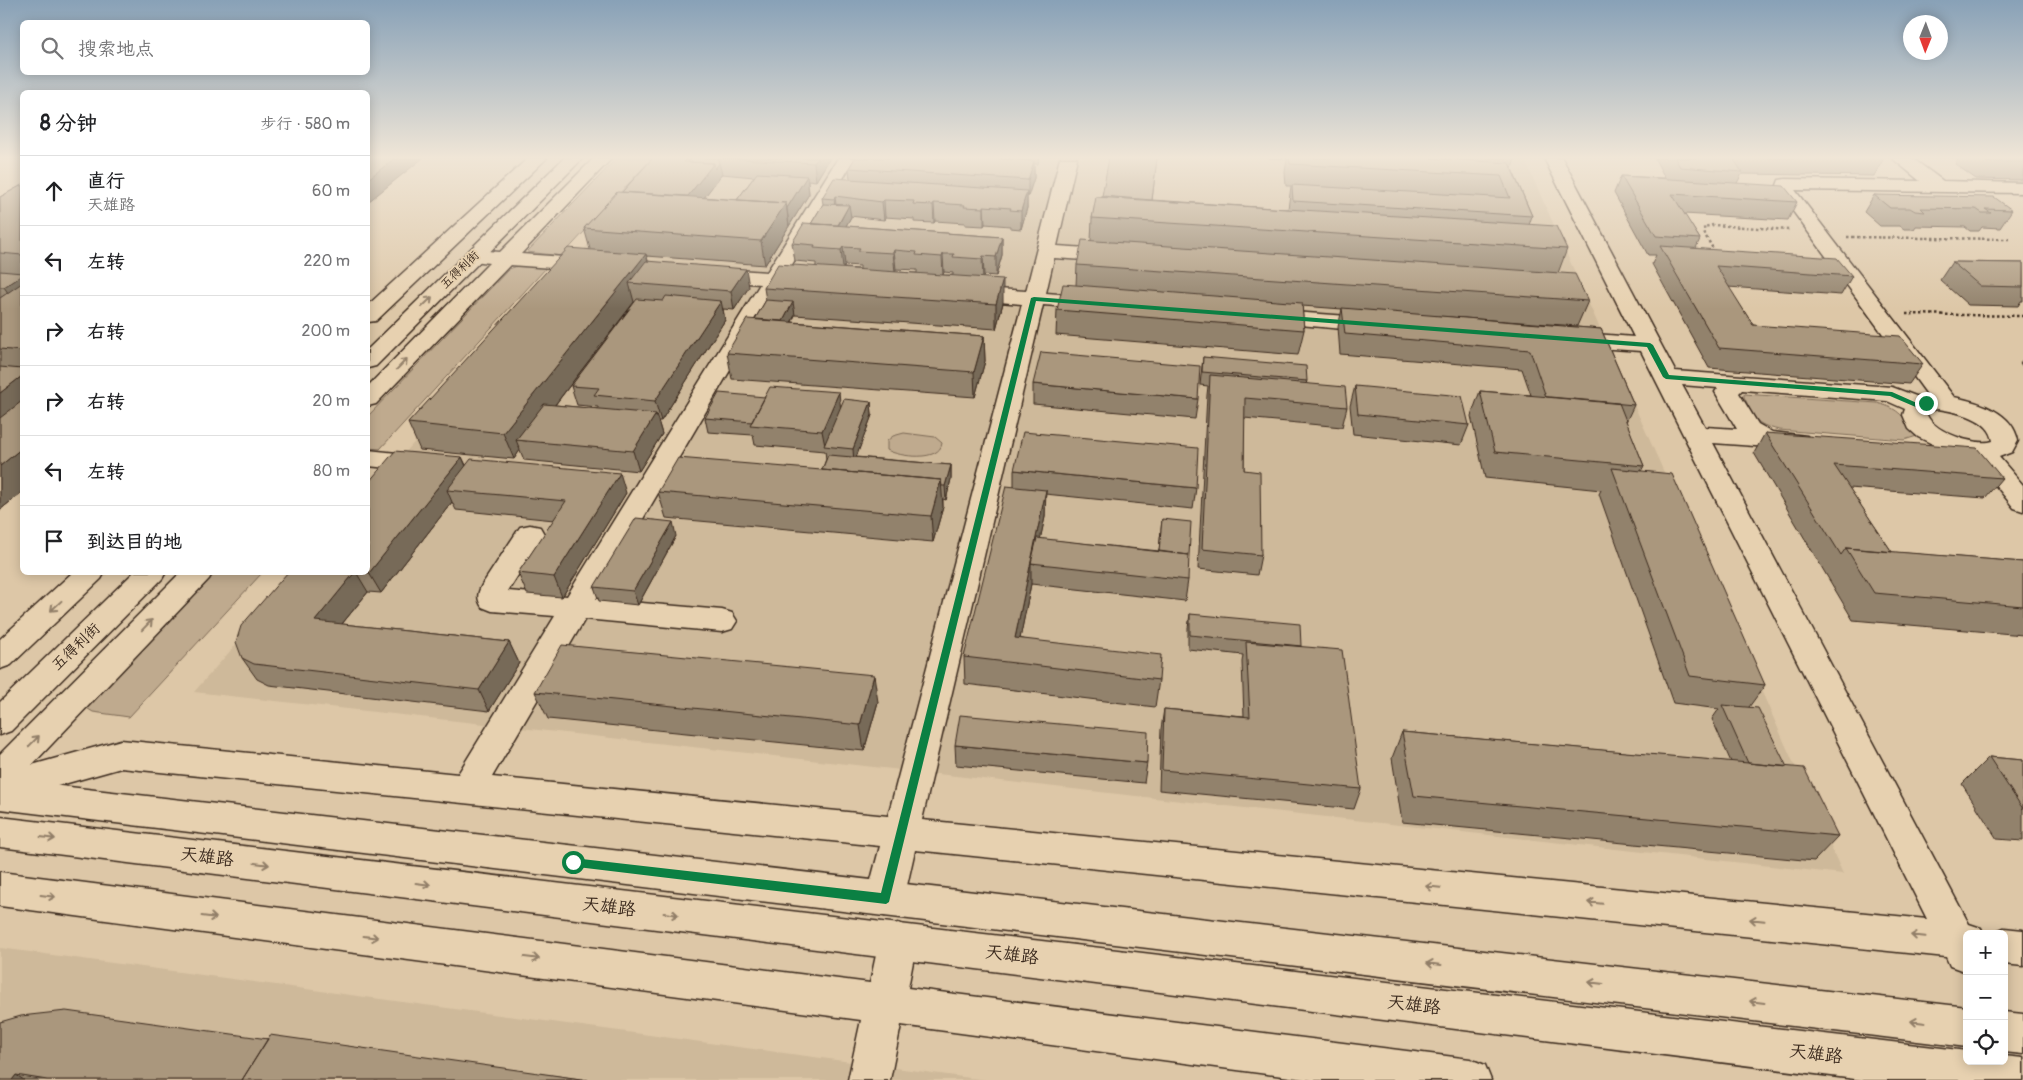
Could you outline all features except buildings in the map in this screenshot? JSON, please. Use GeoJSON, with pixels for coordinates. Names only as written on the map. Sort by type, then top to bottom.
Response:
{"type":"FeatureCollection","features":[{"type":"Feature","properties":{"kind":"street","name":"五得利街"},"geometry":{"type":"LineString","coordinates":[[370,314],[484,208]]}},
{"type":"Feature","properties":{"kind":"street","name":"五得利街"},"geometry":{"type":"LineString","coordinates":[[370,359],[523,208]]}},
{"type":"Feature","properties":{"kind":"street"},"geometry":{"type":"LineString","coordinates":[[370,397],[554,208]]}},
{"type":"Feature","properties":{"kind":"street"},"geometry":{"type":"LineString","coordinates":[[467,789],[815,208]]}},
{"type":"Feature","properties":{"kind":"street"},"geometry":{"type":"LineString","coordinates":[[886,899],[1056,208]]}},
{"type":"Feature","properties":{"kind":"street"},"geometry":{"type":"LineString","coordinates":[[1579,208],[1963,945]]}},
{"type":"Feature","properties":{"kind":"street"},"geometry":{"type":"LineString","coordinates":[[1800,208],[1946,403]]}},
{"type":"Feature","properties":{"kind":"street"},"geometry":{"type":"LineString","coordinates":[[1045,251],[1135,257]]}},
{"type":"Feature","properties":{"kind":"street"},"geometry":{"type":"LineString","coordinates":[[474,256],[614,266]]}},
{"type":"Feature","properties":{"kind":"street"},"geometry":{"type":"LineString","coordinates":[[693,272],[831,283]]}},
{"type":"Feature","properties":{"kind":"street"},"geometry":{"type":"LineString","coordinates":[[947,292],[1113,304]]}},
{"type":"Feature","properties":{"kind":"street"},"geometry":{"type":"LineString","coordinates":[[1242,314],[1391,326]]}},
{"type":"Feature","properties":{"kind":"street"},"geometry":{"type":"LineString","coordinates":[[1550,338],[1650,345]]}},
{"type":"Feature","properties":{"kind":"street"},"geometry":{"type":"LineString","coordinates":[[1666,377],[1892,394],[1918,406]]}},
{"type":"Feature","properties":{"kind":"street"},"geometry":{"type":"LineString","coordinates":[[1736,382],[1726,392],[1749,430],[1767,439]]}},
{"type":"Feature","properties":{"kind":"street"},"geometry":{"type":"LineString","coordinates":[[1926,403],[1946,403],[1979,412],[1996,422],[2008,433],[2010,440],[2008,445],[2002,449],[1981,451],[1954,445],[1933,436],[1915,417],[1915,411],[1918,406],[1926,403]]}},
{"type":"Feature","properties":{"kind":"street"},"geometry":{"type":"LineString","coordinates":[[1696,434],[1816,443]]}},
{"type":"Feature","properties":{"kind":"street"},"geometry":{"type":"LineString","coordinates":[[1914,450],[1934,451],[1954,445]]}},
{"type":"Feature","properties":{"kind":"street"},"geometry":{"type":"LineString","coordinates":[[1981,451],[2023,502]]}},
{"type":"Feature","properties":{"kind":"street"},"geometry":{"type":"LineString","coordinates":[[370,458],[445,466]]}},
{"type":"Feature","properties":{"kind":"street"},"geometry":{"type":"LineString","coordinates":[[620,483],[648,486]]}},
{"type":"Feature","properties":{"kind":"street"},"geometry":{"type":"LineString","coordinates":[[530,534],[492,592],[492,600],[722,621]]}},
{"type":"Feature","properties":{"kind":"street"},"geometry":{"type":"LineString","coordinates":[[0,657],[88,575]]}},
{"type":"Feature","properties":{"kind":"street","name":"五得利街"},"geometry":{"type":"LineString","coordinates":[[0,722],[149,575]]}},
{"type":"Feature","properties":{"kind":"street"},"geometry":{"type":"LineString","coordinates":[[0,776],[195,575]]}},
{"type":"Feature","properties":{"kind":"street"},"geometry":{"type":"LineString","coordinates":[[0,788],[121,754],[902,833],[1963,947]]}},
{"type":"Feature","properties":{"kind":"street"},"geometry":{"type":"LineString","coordinates":[[0,794],[1963,1027]]}},
{"type":"Feature","properties":{"kind":"street","name":"天雄路"},"geometry":{"type":"LineString","coordinates":[[0,832],[898,941],[1912,1073],[2023,1079]]}},
{"type":"Feature","properties":{"kind":"street"},"geometry":{"type":"LineString","coordinates":[[0,889],[1470,1080]]}},
{"type":"Feature","properties":{"kind":"street"},"geometry":{"type":"LineString","coordinates":[[868,1080],[898,941]]}},
{"type":"Feature","properties":{"kind":"street"},"geometry":{"type":"LineString","coordinates":[[2008,946],[2023,948]]}},
{"type":"Feature","properties":{"kind":"street"},"geometry":{"type":"LineString","coordinates":[[2008,1032],[2023,1034]]}},
{"type":"Feature","properties":{"kind":"path"},"geometry":{"type":"LineString","coordinates":[[1719,257],[1705,235],[1704,227],[1713,225],[1819,234],[2009,239]]}},
{"type":"Feature","properties":{"kind":"path"},"geometry":{"type":"LineString","coordinates":[[1879,313],[2023,316]]}},
{"type":"Feature","properties":{"kind":"shaded area"},"geometry":{"type":"Polygon","coordinates":[[[569,208],[606,208],[562,256],[527,252],[569,208]]]}},
{"type":"Feature","properties":{"kind":"shaded area"},"geometry":{"type":"Polygon","coordinates":[[[620,208],[1546,208],[1843,874],[194,692],[297,575],[370,575],[370,493],[620,208]]]}},
{"type":"Feature","properties":{"kind":"shaded area"},"geometry":{"type":"Polygon","coordinates":[[[520,265],[547,267],[380,449],[370,448],[370,414],[509,269],[520,265]]]}},
{"type":"Feature","properties":{"kind":"shaded area"},"geometry":{"type":"Polygon","coordinates":[[[1744,394],[1877,403],[1897,411],[1917,436],[1904,440],[1779,430],[1760,423],[1756,419],[1744,394]]]}},
{"type":"Feature","properties":{"kind":"shaded area"},"geometry":{"type":"Polygon","coordinates":[[[904,433],[935,437],[942,443],[940,449],[934,453],[919,456],[901,455],[887,450],[887,441],[893,436],[904,433]]]}},
{"type":"Feature","properties":{"kind":"shaded area"},"geometry":{"type":"Polygon","coordinates":[[[209,575],[260,575],[129,717],[93,712],[85,707],[209,575]]]}},
{"type":"Feature","properties":{"kind":"shaded area"},"geometry":{"type":"Polygon","coordinates":[[[0,948],[985,1080],[0,1080],[0,948]]]}},
{"type":"Feature","properties":{"kind":"route"},"geometry":{"type":"LineString","coordinates":[[573,862],[886,899],[1034,298],[1650,345],[1666,377],[1892,394],[1918,406],[1926,403]]}}]}
